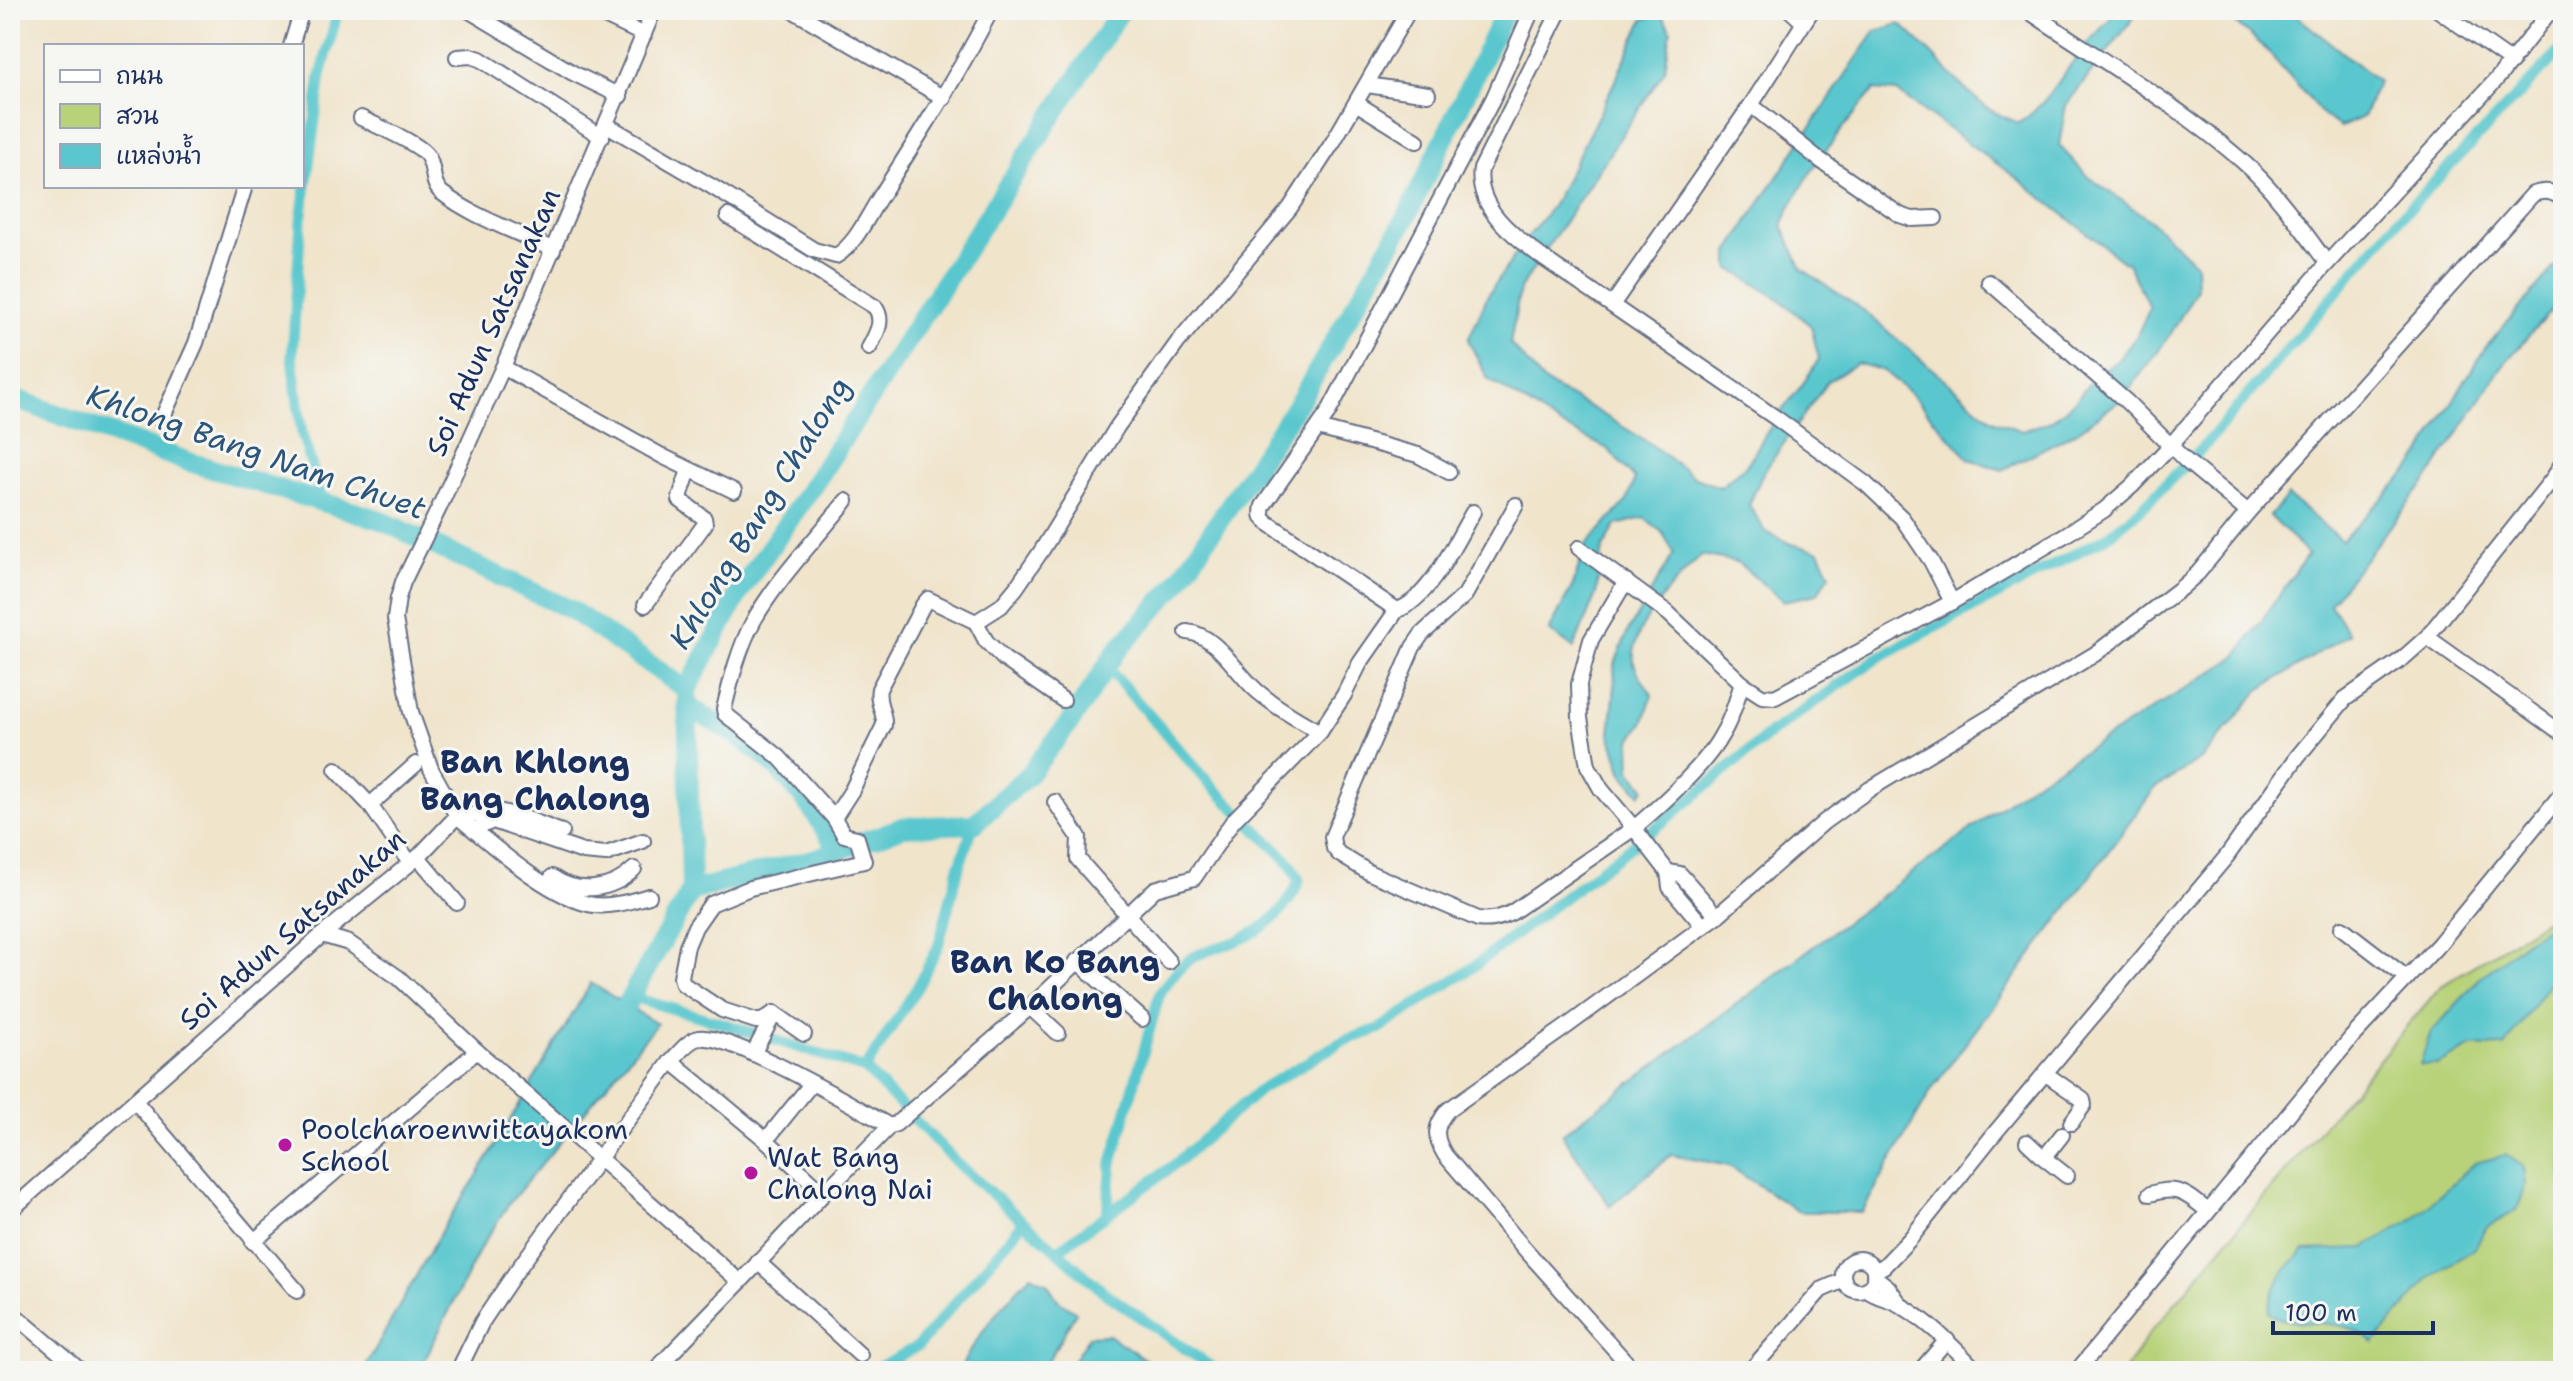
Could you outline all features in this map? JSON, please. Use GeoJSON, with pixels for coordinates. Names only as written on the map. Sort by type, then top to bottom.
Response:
{"type":"FeatureCollection","features":[{"type":"Feature","properties":{"kind":"street"},"geometry":{"type":"LineString","coordinates":[[292,44],[302,10]]}},
{"type":"Feature","properties":{"kind":"street"},"geometry":{"type":"LineString","coordinates":[[468,10],[573,73],[620,96]]}},
{"type":"Feature","properties":{"kind":"street"},"geometry":{"type":"LineString","coordinates":[[592,10],[644,35]]}},
{"type":"Feature","properties":{"kind":"street","name":"Soi Adun Satsanakan"},"geometry":{"type":"LineString","coordinates":[[10,1211],[322,935],[414,860],[470,820],[431,769],[411,712],[395,619],[403,582],[503,367],[654,10]]}},
{"type":"Feature","properties":{"kind":"street"},"geometry":{"type":"LineString","coordinates":[[792,10],[944,98]]}},
{"type":"Feature","properties":{"kind":"street"},"geometry":{"type":"LineString","coordinates":[[457,57],[480,59],[604,131],[711,186],[814,250],[836,256],[859,229],[944,98],[991,10]]}},
{"type":"Feature","properties":{"kind":"street"},"geometry":{"type":"LineString","coordinates":[[976,622],[1001,606],[1016,588],[1117,427],[1178,342],[1290,208],[1367,85],[1409,10]]}},
{"type":"Feature","properties":{"kind":"street"},"geometry":{"type":"LineString","coordinates":[[1397,610],[1268,523],[1261,515],[1263,506],[1318,428],[1399,279],[1493,99],[1532,10]]}},
{"type":"Feature","properties":{"kind":"street"},"geometry":{"type":"LineString","coordinates":[[1560,10],[1481,169],[1479,183],[1485,203],[1523,243],[1543,258],[1776,418],[1866,484],[1892,507],[1931,561],[1952,602]]}},
{"type":"Feature","properties":{"kind":"street"},"geometry":{"type":"LineString","coordinates":[[1612,305],[1751,105],[1808,16],[1790,10]]}},
{"type":"Feature","properties":{"kind":"street"},"geometry":{"type":"LineString","coordinates":[[2027,10],[2157,95],[2244,162],[2295,220],[2327,263]]}},
{"type":"Feature","properties":{"kind":"street"},"geometry":{"type":"LineString","coordinates":[[2438,10],[2512,62]]}},
{"type":"Feature","properties":{"kind":"street"},"geometry":{"type":"LineString","coordinates":[[1579,548],[1668,613],[1742,683],[1762,696],[1775,697],[1998,577],[2104,510],[2132,486],[2327,263],[2512,62],[2551,10]]}},
{"type":"Feature","properties":{"kind":"street"},"geometry":{"type":"LineString","coordinates":[[1367,85],[1428,94]]}},
{"type":"Feature","properties":{"kind":"street"},"geometry":{"type":"LineString","coordinates":[[1356,103],[1417,141]]}},
{"type":"Feature","properties":{"kind":"street"},"geometry":{"type":"LineString","coordinates":[[1751,105],[1798,144],[1906,218],[1935,218]]}},
{"type":"Feature","properties":{"kind":"street"},"geometry":{"type":"LineString","coordinates":[[361,118],[422,150],[430,161],[436,187],[441,192],[553,250]]}},
{"type":"Feature","properties":{"kind":"street"},"geometry":{"type":"LineString","coordinates":[[161,421],[196,343],[244,188]]}},
{"type":"Feature","properties":{"kind":"street"},"geometry":{"type":"LineString","coordinates":[[1634,1371],[1445,1155],[1436,1127],[1448,1110],[1717,916],[1824,822],[1870,789],[2105,647],[2198,573],[2248,512],[2533,194],[2543,190],[2563,199]]}},
{"type":"Feature","properties":{"kind":"street"},"geometry":{"type":"LineString","coordinates":[[728,216],[875,307],[879,313],[879,324],[869,348]]}},
{"type":"Feature","properties":{"kind":"street"},"geometry":{"type":"LineString","coordinates":[[1989,282],[2094,372],[2185,460],[2248,512]]}},
{"type":"Feature","properties":{"kind":"street"},"geometry":{"type":"LineString","coordinates":[[503,367],[689,470],[734,491]]}},
{"type":"Feature","properties":{"kind":"street"},"geometry":{"type":"LineString","coordinates":[[1318,428],[1418,455],[1449,472]]}},
{"type":"Feature","properties":{"kind":"street"},"geometry":{"type":"LineString","coordinates":[[1977,1371],[1947,1340],[1900,1304],[1888,1287],[1871,1279],[1864,1260],[1854,1260],[1846,1265],[1844,1280],[1851,1289],[1861,1291],[1871,1279],[1910,1239],[2227,856],[2298,756],[2345,699],[2401,660],[2427,637],[2563,462]]}},
{"type":"Feature","properties":{"kind":"street"},"geometry":{"type":"LineString","coordinates":[[645,605],[705,524],[704,518],[680,500],[689,470]]}},
{"type":"Feature","properties":{"kind":"street"},"geometry":{"type":"LineString","coordinates":[[773,1015],[760,1021],[722,1010],[683,984],[681,977],[687,946],[695,927],[711,904],[750,888],[864,861],[857,838],[844,835],[834,818],[779,757],[725,714],[724,709],[753,621],[846,501]]}},
{"type":"Feature","properties":{"kind":"street"},"geometry":{"type":"LineString","coordinates":[[1516,505],[1465,595],[1422,634],[1413,647],[1332,837],[1334,848],[1343,857],[1370,873],[1478,919],[1487,921],[1511,913],[1638,831],[1720,739],[1742,683]]}},
{"type":"Feature","properties":{"kind":"street"},"geometry":{"type":"LineString","coordinates":[[661,1364],[893,1125],[1030,1007],[1155,889],[1194,878],[1233,821],[1320,732],[1360,663],[1397,610],[1406,607],[1422,592],[1437,572],[1473,512]]}},
{"type":"Feature","properties":{"kind":"street"},"geometry":{"type":"LineString","coordinates":[[1626,581],[1591,640],[1579,684],[1580,718],[1588,766],[1601,789],[1638,831],[1668,872],[1670,887],[1703,926]]}},
{"type":"Feature","properties":{"kind":"street"},"geometry":{"type":"LineString","coordinates":[[834,818],[852,790],[884,725],[885,719],[877,699],[879,689],[928,599],[976,622],[986,641],[1004,659],[1063,700]]}},
{"type":"Feature","properties":{"kind":"street"},"geometry":{"type":"LineString","coordinates":[[1187,632],[1202,636],[1225,656],[1255,690],[1281,710],[1320,732]]}},
{"type":"Feature","properties":{"kind":"street"},"geometry":{"type":"LineString","coordinates":[[2427,637],[2563,734]]}},
{"type":"Feature","properties":{"kind":"street"},"geometry":{"type":"LineString","coordinates":[[370,805],[416,764]]}},
{"type":"Feature","properties":{"kind":"street"},"geometry":{"type":"LineString","coordinates":[[336,769],[414,860],[457,903]]}},
{"type":"Feature","properties":{"kind":"street"},"geometry":{"type":"LineString","coordinates":[[2077,1371],[2352,1037],[2439,944],[2563,792]]}},
{"type":"Feature","properties":{"kind":"street"},"geometry":{"type":"LineString","coordinates":[[1055,802],[1079,837],[1078,859],[1169,962]]}},
{"type":"Feature","properties":{"kind":"street"},"geometry":{"type":"LineString","coordinates":[[470,820],[488,811],[500,812],[562,832]]}},
{"type":"Feature","properties":{"kind":"street"},"geometry":{"type":"LineString","coordinates":[[470,820],[493,821],[583,852],[606,854],[643,841]]}},
{"type":"Feature","properties":{"kind":"street"},"geometry":{"type":"LineString","coordinates":[[470,820],[557,881],[573,887],[584,890],[612,884],[621,881],[634,869]]}},
{"type":"Feature","properties":{"kind":"street"},"geometry":{"type":"LineString","coordinates":[[470,820],[533,875],[579,901],[616,905],[649,896]]}},
{"type":"Feature","properties":{"kind":"street"},"geometry":{"type":"LineString","coordinates":[[1668,872],[1680,874],[1717,916]]}},
{"type":"Feature","properties":{"kind":"street"},"geometry":{"type":"LineString","coordinates":[[2342,928],[2407,978]]}},
{"type":"Feature","properties":{"kind":"street"},"geometry":{"type":"LineString","coordinates":[[322,935],[349,943],[399,978],[477,1051],[740,1282]]}},
{"type":"Feature","properties":{"kind":"street"},"geometry":{"type":"LineString","coordinates":[[1077,961],[1142,1019]]}},
{"type":"Feature","properties":{"kind":"street"},"geometry":{"type":"LineString","coordinates":[[1030,1007],[1058,1033]]}},
{"type":"Feature","properties":{"kind":"street"},"geometry":{"type":"LineString","coordinates":[[773,1015],[804,1034]]}},
{"type":"Feature","properties":{"kind":"street"},"geometry":{"type":"LineString","coordinates":[[753,1054],[773,1015]]}},
{"type":"Feature","properties":{"kind":"street"},"geometry":{"type":"LineString","coordinates":[[458,1371],[482,1322],[498,1298],[671,1061],[694,1039],[710,1038],[753,1054],[893,1125]]}},
{"type":"Feature","properties":{"kind":"street"},"geometry":{"type":"LineString","coordinates":[[253,1242],[477,1051]]}},
{"type":"Feature","properties":{"kind":"street"},"geometry":{"type":"LineString","coordinates":[[671,1061],[824,1193]]}},
{"type":"Feature","properties":{"kind":"street"},"geometry":{"type":"LineString","coordinates":[[2044,1158],[2084,1105],[2084,1101],[2046,1074]]}},
{"type":"Feature","properties":{"kind":"street"},"geometry":{"type":"LineString","coordinates":[[766,1140],[812,1083]]}},
{"type":"Feature","properties":{"kind":"street"},"geometry":{"type":"LineString","coordinates":[[135,1101],[297,1291]]}},
{"type":"Feature","properties":{"kind":"street"},"geometry":{"type":"LineString","coordinates":[[2027,1142],[2067,1176]]}},
{"type":"Feature","properties":{"kind":"street"},"geometry":{"type":"LineString","coordinates":[[2150,1194],[2167,1189],[2179,1191],[2208,1211]]}},
{"type":"Feature","properties":{"kind":"street"},"geometry":{"type":"LineString","coordinates":[[758,1262],[860,1355]]}},
{"type":"Feature","properties":{"kind":"street"},"geometry":{"type":"LineString","coordinates":[[1750,1371],[1821,1290],[1844,1280]]}},
{"type":"Feature","properties":{"kind":"street"},"geometry":{"type":"LineString","coordinates":[[10,1311],[81,1371]]}},
{"type":"Feature","properties":{"kind":"street"},"geometry":{"type":"LineString","coordinates":[[1920,1371],[1947,1340]]}},
{"type":"Feature","properties":{"kind":"green space"},"geometry":{"type":"Polygon","coordinates":[[[2563,909],[2563,1371],[2124,1371],[2150,1333],[2440,987],[2563,909]]]}},
{"type":"Feature","properties":{"kind":"water"},"geometry":{"type":"Polygon","coordinates":[[[2116,10],[2140,10],[2066,105],[2059,145],[2087,176],[2151,221],[2196,264],[2197,289],[2170,335],[2122,399],[2076,432],[2002,470],[1969,459],[1911,394],[1884,371],[1857,363],[1828,381],[1763,473],[1749,505],[1766,532],[1791,544],[1819,551],[1830,574],[1817,594],[1783,601],[1737,562],[1702,555],[1669,590],[1647,618],[1635,648],[1635,667],[1652,695],[1644,721],[1630,742],[1631,771],[1645,788],[1640,794],[1623,774],[1610,734],[1614,666],[1628,631],[1674,553],[1662,532],[1644,518],[1616,525],[1603,548],[1596,594],[1574,648],[1549,631],[1573,585],[1585,546],[1627,501],[1635,479],[1608,449],[1560,425],[1488,379],[1468,340],[1488,295],[1553,205],[1643,20],[1660,11],[1671,31],[1665,70],[1520,289],[1510,344],[1544,382],[1648,442],[1695,478],[1720,487],[1746,466],[1819,359],[1811,326],[1778,298],[1729,268],[1729,253],[1875,31],[1900,24],[1974,98],[1993,112],[2019,123],[2040,105],[2116,10]],[[1874,90],[1823,154],[1791,206],[1782,225],[1802,269],[1863,310],[1992,420],[2022,431],[2051,421],[2076,400],[2095,376],[2117,361],[2136,337],[2150,308],[2128,265],[2025,184],[1897,92],[1874,90]]]}},
{"type":"Feature","properties":{"kind":"water"},"geometry":{"type":"Polygon","coordinates":[[[2219,10],[2289,10],[2378,81],[2363,117],[2341,127],[2324,116],[2262,45],[2219,10]]]}},
{"type":"Feature","properties":{"kind":"water"},"geometry":{"type":"Polygon","coordinates":[[[2563,257],[2563,297],[2503,365],[2430,476],[2330,604],[2349,634],[2258,691],[2203,758],[2156,787],[1932,1089],[1862,1212],[1799,1212],[1729,1166],[1671,1155],[1610,1206],[1562,1134],[2030,785],[2236,657],[2308,554],[2270,516],[2288,496],[2342,541],[2414,465],[2485,348],[2563,257]]]}},
{"type":"Feature","properties":{"kind":"water"},"geometry":{"type":"Polygon","coordinates":[[[2563,921],[2563,978],[2550,982],[2505,1046],[2472,1047],[2437,1065],[2420,1065],[2430,1034],[2478,980],[2528,939],[2563,921]]]}},
{"type":"Feature","properties":{"kind":"water"},"geometry":{"type":"Polygon","coordinates":[[[591,983],[657,1024],[511,1201],[481,1247],[419,1371],[363,1371],[444,1226],[591,983]]]}},
{"type":"Feature","properties":{"kind":"water"},"geometry":{"type":"Polygon","coordinates":[[[2506,1155],[2524,1167],[2526,1186],[2517,1210],[2486,1228],[2474,1249],[2429,1278],[2374,1343],[2346,1327],[2297,1322],[2269,1313],[2272,1294],[2280,1278],[2305,1250],[2364,1248],[2416,1217],[2475,1163],[2506,1155]]]}},
{"type":"Feature","properties":{"kind":"water"},"geometry":{"type":"Polygon","coordinates":[[[1031,1275],[1047,1283],[1058,1300],[1076,1312],[1042,1371],[959,1371],[991,1320],[1031,1275]]]}},
{"type":"Feature","properties":{"kind":"water"},"geometry":{"type":"Polygon","coordinates":[[[1109,1335],[1162,1371],[1067,1371],[1089,1336],[1109,1335]]]}},
{"type":"Feature","properties":{"kind":"waterway"},"geometry":{"type":"LineString","coordinates":[[323,502],[302,434],[292,357],[301,221],[321,76],[338,10]]}},
{"type":"Feature","properties":{"kind":"waterway","name":"Khlong Bang Chalong"},"geometry":{"type":"LineString","coordinates":[[614,1026],[691,891],[687,690],[740,591],[814,484],[1121,10]]}},
{"type":"Feature","properties":{"kind":"waterway"},"geometry":{"type":"LineString","coordinates":[[691,891],[817,858],[903,827],[974,824],[1028,775],[1071,721],[1116,652],[1176,585],[1302,397],[1406,218],[1506,10]]}},
{"type":"Feature","properties":{"kind":"waterway"},"geometry":{"type":"LineString","coordinates":[[1057,1251],[1174,1165],[1261,1089],[1343,1041],[1379,1029],[1469,970],[1663,822],[1772,732],[1879,657],[2105,538],[2140,510],[2206,444],[2398,220],[2563,48]]}},
{"type":"Feature","properties":{"kind":"waterway","name":"Khlong Bang Nam Chuet"},"geometry":{"type":"LineString","coordinates":[[10,397],[186,461],[378,519],[571,610],[687,690]]}},
{"type":"Feature","properties":{"kind":"waterway"},"geometry":{"type":"LineString","coordinates":[[1107,667],[1208,782],[1290,863],[1299,880],[1289,900],[1266,925],[1189,960],[1160,993],[1112,1163],[1107,1214]]}},
{"type":"Feature","properties":{"kind":"waterway"},"geometry":{"type":"LineString","coordinates":[[687,706],[765,756],[809,806],[837,850]]}},
{"type":"Feature","properties":{"kind":"waterway"},"geometry":{"type":"LineString","coordinates":[[865,1069],[918,986],[938,947],[974,824]]}},
{"type":"Feature","properties":{"kind":"waterway"},"geometry":{"type":"LineString","coordinates":[[632,997],[865,1069],[960,1166],[1104,1292],[1217,1371]]}},
{"type":"Feature","properties":{"kind":"waterway"},"geometry":{"type":"LineString","coordinates":[[871,1371],[918,1346],[1024,1222]]}},
{"type":"Feature","properties":{"kind":"place","name":"Poolcharoenwittayakom School"},"geometry":{"type":"Point","coordinates":[285,1145]}},
{"type":"Feature","properties":{"kind":"place","name":"Wat Bang Chalong Nai"},"geometry":{"type":"Point","coordinates":[751,1173]}},
{"type":"Feature","properties":{"kind":"district","name":"Ban Khlong Bang Chalong"},"geometry":{"type":"Point","coordinates":[535,780]}},
{"type":"Feature","properties":{"kind":"district","name":"Ban Ko Bang Chalong"},"geometry":{"type":"Point","coordinates":[1055,980]}}]}
